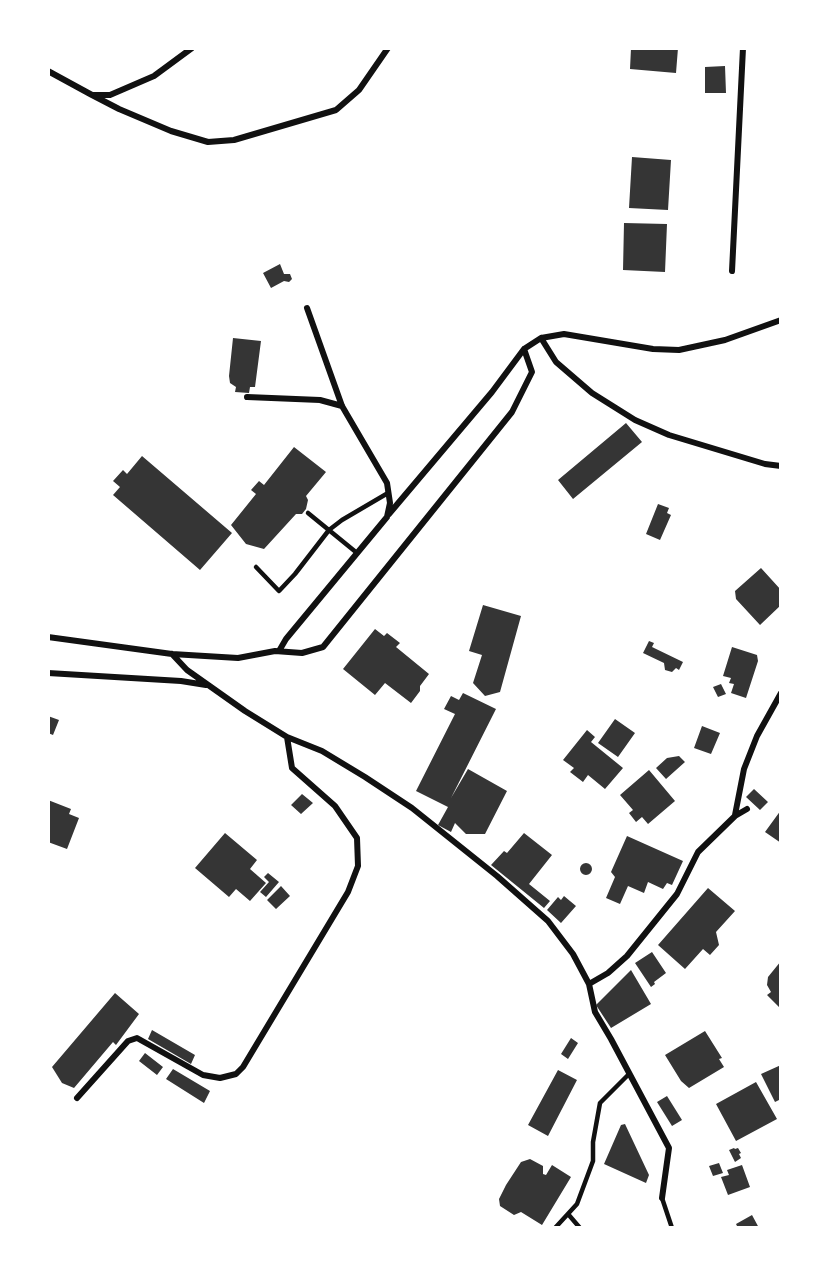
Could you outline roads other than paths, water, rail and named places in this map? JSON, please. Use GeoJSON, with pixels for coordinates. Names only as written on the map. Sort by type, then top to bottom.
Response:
{"type":"FeatureCollection","features":[{"type":"Feature","properties":{"kind":"street"},"geometry":{"type":"LineString","coordinates":[[92,95],[110,95],[126,90],[154,76],[192,48]]}},
{"type":"Feature","properties":{"kind":"street"},"geometry":{"type":"LineString","coordinates":[[48,71],[119,109],[171,131],[208,142],[234,141],[336,110],[359,90],[388,48]]}},
{"type":"Feature","properties":{"kind":"street"},"geometry":{"type":"LineString","coordinates":[[732,271],[743,48]]}},
{"type":"Feature","properties":{"kind":"street"},"geometry":{"type":"LineString","coordinates":[[307,308],[342,406],[387,483],[390,503],[387,517]]}},
{"type":"Feature","properties":{"kind":"street"},"geometry":{"type":"LineString","coordinates":[[277,651],[492,392],[524,349],[541,338],[564,334],[654,349],[679,350],[725,340],[781,320]]}},
{"type":"Feature","properties":{"kind":"street"},"geometry":{"type":"LineString","coordinates":[[541,338],[556,362],[592,393],[634,420],[669,435],[765,464],[781,466]]}},
{"type":"Feature","properties":{"kind":"street"},"geometry":{"type":"LineString","coordinates":[[48,637],[172,654],[238,658],[277,651],[302,653],[323,647],[513,412],[532,372],[524,349]]}},
{"type":"Feature","properties":{"kind":"street"},"geometry":{"type":"LineString","coordinates":[[247,397],[320,400],[342,406]]}},
{"type":"Feature","properties":{"kind":"street"},"geometry":{"type":"LineString","coordinates":[[172,654],[187,670],[287,737],[322,751],[412,808],[497,876],[548,921],[573,954],[589,984],[595,1012],[669,1148],[662,1198]]}},
{"type":"Feature","properties":{"kind":"street"},"geometry":{"type":"LineString","coordinates":[[48,673],[181,681],[208,685]]}},
{"type":"Feature","properties":{"kind":"street"},"geometry":{"type":"LineString","coordinates":[[735,816],[744,769],[752,747],[781,693]]}},
{"type":"Feature","properties":{"kind":"street"},"geometry":{"type":"LineString","coordinates":[[77,1098],[128,1041],[137,1038],[203,1075],[220,1078],[236,1074],[243,1067],[348,892],[357,866],[357,838],[335,806],[292,768],[287,737]]}},
{"type":"Feature","properties":{"kind":"street"},"geometry":{"type":"LineString","coordinates":[[589,984],[608,973],[627,956],[676,894],[698,852],[735,816],[747,809]]}},
{"type":"Feature","properties":{"kind":"lane"},"geometry":{"type":"LineString","coordinates":[[256,567],[279,591],[329,530],[388,493]]}},
{"type":"Feature","properties":{"kind":"lane"},"geometry":{"type":"LineString","coordinates":[[308,513],[357,553]]}},
{"type":"Feature","properties":{"kind":"lane"},"geometry":{"type":"LineString","coordinates":[[555,1228],[577,1204],[593,1161],[600,1103],[629,1074]]}},
{"type":"Feature","properties":{"kind":"lane"},"geometry":{"type":"LineString","coordinates":[[662,1198],[672,1228]]}},
{"type":"Feature","properties":{"kind":"lane"},"geometry":{"type":"LineString","coordinates":[[568,1214],[580,1228]]}}]}
